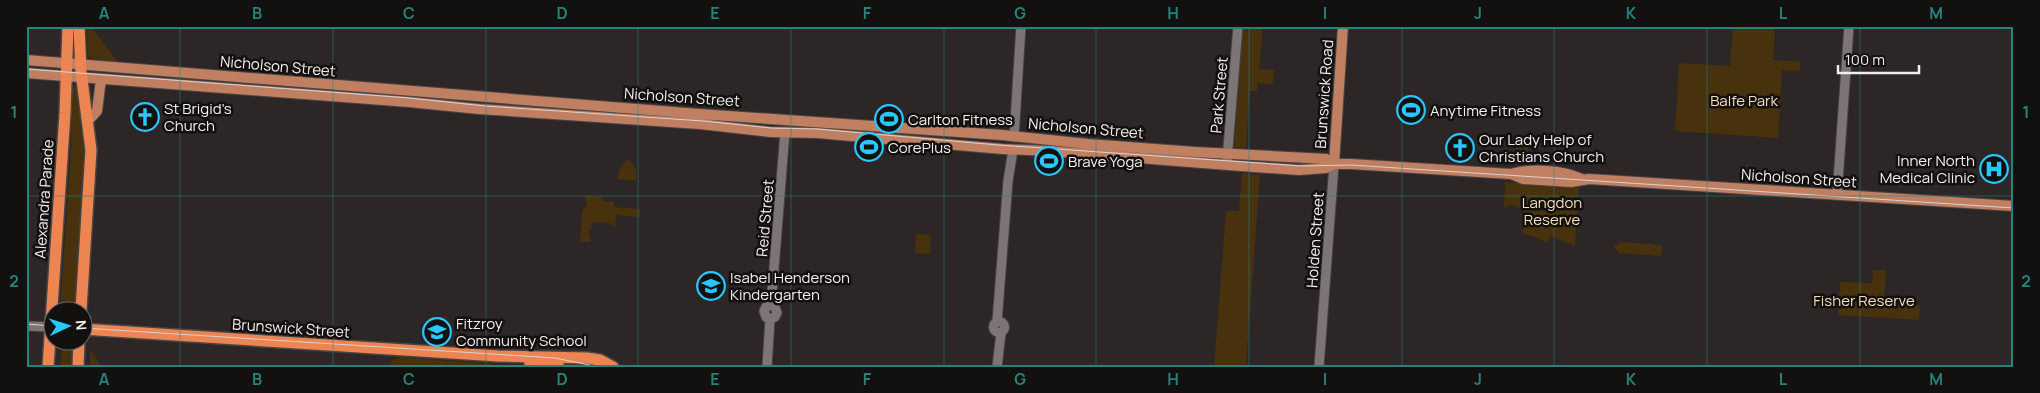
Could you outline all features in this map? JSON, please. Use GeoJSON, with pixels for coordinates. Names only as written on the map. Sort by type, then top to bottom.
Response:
{"type":"FeatureCollection","features":[{"type":"Feature","properties":{"kind":"highway","name":"Alexandra Parade"},"geometry":{"type":"LineString","coordinates":[[54,300],[68,26]]}},
{"type":"Feature","properties":{"kind":"highway"},"geometry":{"type":"LineString","coordinates":[[79,26],[90,165],[82,300]]}},
{"type":"Feature","properties":{"kind":"highway","name":"Brunswick Street"},"geometry":{"type":"LineString","coordinates":[[92,330],[498,356],[567,356],[600,360],[613,367]]}},
{"type":"Feature","properties":{"kind":"highway","name":"Alexandra Parade"},"geometry":{"type":"LineString","coordinates":[[48,367],[50,350]]}},
{"type":"Feature","properties":{"kind":"highway"},"geometry":{"type":"LineString","coordinates":[[80,350],[80,364]]}},
{"type":"Feature","properties":{"kind":"highway","name":"Brunswick Street"},"geometry":{"type":"LineString","coordinates":[[498,356],[559,367]]}},
{"type":"Feature","properties":{"kind":"main road","name":"Brunswick Road"},"geometry":{"type":"LineString","coordinates":[[1334,164],[1343,26]]}},
{"type":"Feature","properties":{"kind":"main road","name":"Nicholson Street"},"geometry":{"type":"LineString","coordinates":[[26,60],[81,64],[270,86],[785,132],[1012,137],[1088,149],[1226,165],[1299,170],[1326,168],[1334,164],[1512,174],[1522,179],[1571,182],[1582,179],[2014,206]]}},
{"type":"Feature","properties":{"kind":"main road","name":"Nicholson Street"},"geometry":{"type":"LineString","coordinates":[[26,73],[82,78],[270,86],[785,119],[874,133],[1011,150],[1088,149],[1228,153],[1326,158],[1334,164]]}},
{"type":"Feature","properties":{"kind":"main road"},"geometry":{"type":"LineString","coordinates":[[87,122],[97,111],[101,79]]}},
{"type":"Feature","properties":{"kind":"main road"},"geometry":{"type":"LineString","coordinates":[[785,119],[785,132]]}},
{"type":"Feature","properties":{"kind":"main road"},"geometry":{"type":"LineString","coordinates":[[1011,150],[1012,137]]}},
{"type":"Feature","properties":{"kind":"street"},"geometry":{"type":"LineString","coordinates":[[1012,137],[1017,26]]}},
{"type":"Feature","properties":{"kind":"street"},"geometry":{"type":"LineString","coordinates":[[1012,137],[1021,26]]}},
{"type":"Feature","properties":{"kind":"street","name":"Park Street"},"geometry":{"type":"LineString","coordinates":[[1226,165],[1238,26]]}},
{"type":"Feature","properties":{"kind":"street"},"geometry":{"type":"LineString","coordinates":[[1837,195],[1849,26]]}},
{"type":"Feature","properties":{"kind":"street","name":"Reid Street"},"geometry":{"type":"LineString","coordinates":[[767,367],[770,318],[766,317],[764,311],[766,307],[771,305],[785,132]]}},
{"type":"Feature","properties":{"kind":"street"},"geometry":{"type":"LineString","coordinates":[[997,367],[999,333],[994,327],[999,322],[1011,150]]}},
{"type":"Feature","properties":{"kind":"street","name":"Holden Street"},"geometry":{"type":"LineString","coordinates":[[1320,367],[1334,164]]}},
{"type":"Feature","properties":{"kind":"street"},"geometry":{"type":"LineString","coordinates":[[26,326],[42,327]]}},
{"type":"Feature","properties":{"kind":"green space"},"geometry":{"type":"Polygon","coordinates":[[[87,26],[90,26],[118,62],[92,59],[88,56],[87,26]]]}},
{"type":"Feature","properties":{"kind":"green space"},"geometry":{"type":"Polygon","coordinates":[[[1243,26],[1263,26],[1259,69],[1274,70],[1273,84],[1258,83],[1257,91],[1250,91],[1246,148],[1234,147],[1243,26]]]}},
{"type":"Feature","properties":{"kind":"green space","name":"Balfe Park"},"geometry":{"type":"Polygon","coordinates":[[[1733,26],[1775,26],[1773,60],[1801,62],[1800,71],[1782,70],[1778,138],[1675,131],[1679,63],[1730,66],[1733,26]]]}},
{"type":"Feature","properties":{"kind":"green space"},"geometry":{"type":"Polygon","coordinates":[[[72,86],[76,86],[84,149],[76,300],[61,300],[71,150],[72,86]]]}},
{"type":"Feature","properties":{"kind":"green space"},"geometry":{"type":"Polygon","coordinates":[[[1517,139],[1529,140],[1527,163],[1515,162],[1517,139]]]}},
{"type":"Feature","properties":{"kind":"green space"},"geometry":{"type":"Polygon","coordinates":[[[629,158],[636,170],[636,181],[617,179],[620,168],[629,158]]]}},
{"type":"Feature","properties":{"kind":"green space"},"geometry":{"type":"Polygon","coordinates":[[[1242,173],[1260,175],[1246,367],[1214,367],[1226,211],[1239,211],[1242,173]]]}},
{"type":"Feature","properties":{"kind":"green space","name":"Langdon Reserve"},"geometry":{"type":"Polygon","coordinates":[[[1505,182],[1579,187],[1575,246],[1550,236],[1547,243],[1536,237],[1523,234],[1524,210],[1512,205],[1504,208],[1505,182]]]}},
{"type":"Feature","properties":{"kind":"green space"},"geometry":{"type":"Polygon","coordinates":[[[584,195],[603,197],[603,201],[614,202],[614,207],[640,209],[640,217],[616,215],[615,228],[609,223],[594,222],[591,224],[592,228],[588,230],[591,242],[580,242],[582,211],[587,204],[584,195]]]}},
{"type":"Feature","properties":{"kind":"green space"},"geometry":{"type":"Polygon","coordinates":[[[916,234],[931,235],[930,254],[915,253],[916,234]]]}},
{"type":"Feature","properties":{"kind":"green space"},"geometry":{"type":"Polygon","coordinates":[[[1619,242],[1662,245],[1661,256],[1618,253],[1618,250],[1614,249],[1615,245],[1619,245],[1619,242]]]}},
{"type":"Feature","properties":{"kind":"green space","name":"Fisher Reserve"},"geometry":{"type":"Polygon","coordinates":[[[1873,270],[1886,270],[1884,302],[1920,305],[1919,320],[1838,315],[1840,282],[1872,283],[1873,270]]]}},
{"type":"Feature","properties":{"kind":"green space"},"geometry":{"type":"Polygon","coordinates":[[[62,350],[76,350],[75,367],[60,367],[62,350]]]}},
{"type":"Feature","properties":{"kind":"green space"},"geometry":{"type":"Polygon","coordinates":[[[90,351],[92,352],[101,366],[90,367],[90,351]]]}},
{"type":"Feature","properties":{"kind":"green space"},"geometry":{"type":"Polygon","coordinates":[[[401,357],[527,367],[391,367],[391,361],[401,357]]]}},
{"type":"Feature","properties":{"kind":"tram line"},"geometry":{"type":"LineString","coordinates":[[26,69],[409,98],[485,106],[703,121],[771,128],[817,129],[998,145],[1302,166],[1351,165],[2014,208]]}},
{"type":"Feature","properties":{"kind":"tram line"},"geometry":{"type":"LineString","coordinates":[[26,324],[42,325]]}},
{"type":"Feature","properties":{"kind":"tram line"},"geometry":{"type":"LineString","coordinates":[[92,329],[555,358],[599,367]]}},
{"type":"Feature","properties":{"kind":"place","name":"Anytime Fitness"},"geometry":{"type":"Point","coordinates":[1411,110]}},
{"type":"Feature","properties":{"kind":"place","name":"St Brigid's Church"},"geometry":{"type":"Point","coordinates":[145,117]}},
{"type":"Feature","properties":{"kind":"place","name":"Carlton Fitness"},"geometry":{"type":"Point","coordinates":[889,119]}},
{"type":"Feature","properties":{"kind":"place","name":"CorePlus"},"geometry":{"type":"Point","coordinates":[869,147]}},
{"type":"Feature","properties":{"kind":"place","name":"Our Lady Help of Christians Church"},"geometry":{"type":"Point","coordinates":[1460,148]}},
{"type":"Feature","properties":{"kind":"place","name":"Brave Yoga"},"geometry":{"type":"Point","coordinates":[1049,161]}},
{"type":"Feature","properties":{"kind":"place","name":"Inner North Medical Clinic"},"geometry":{"type":"Point","coordinates":[1994,169]}},
{"type":"Feature","properties":{"kind":"place","name":"Isabel Henderson Kindergarten"},"geometry":{"type":"Point","coordinates":[711,286]}},
{"type":"Feature","properties":{"kind":"place","name":"Fitzroy Community School"},"geometry":{"type":"Point","coordinates":[437,332]}}]}
